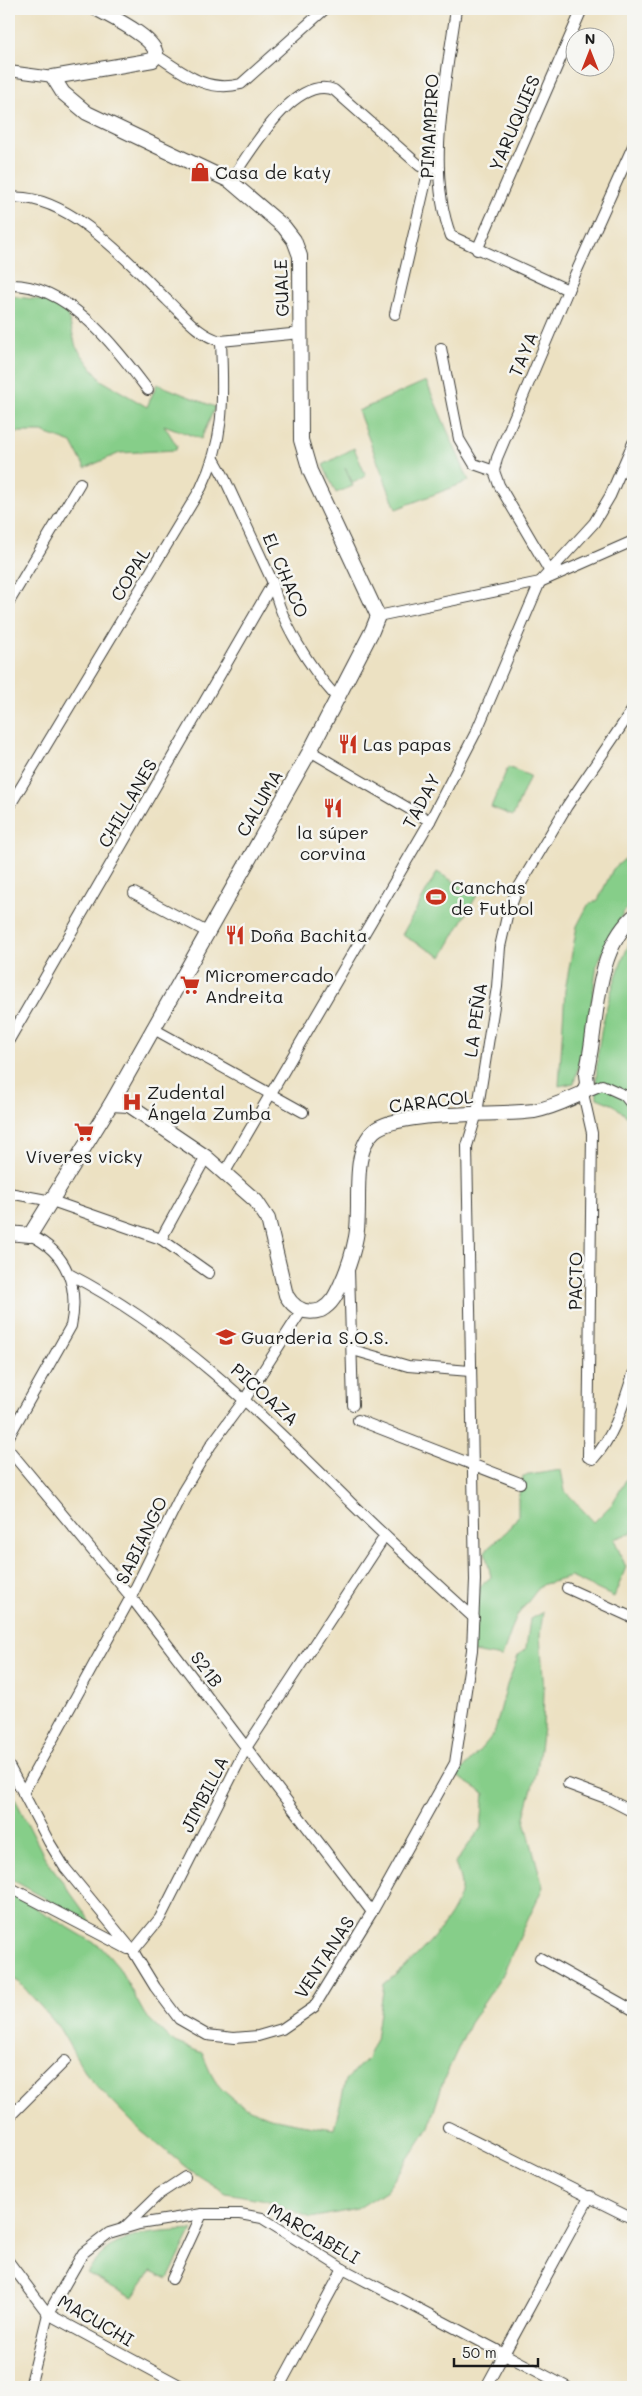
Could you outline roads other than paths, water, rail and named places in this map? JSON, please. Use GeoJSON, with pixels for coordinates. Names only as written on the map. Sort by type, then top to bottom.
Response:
{"type":"FeatureCollection","features":[{"type":"Feature","properties":{"kind":"street"},"geometry":{"type":"LineString","coordinates":[[9,71],[53,77],[153,60],[156,55],[154,45],[132,29],[97,9]]}},
{"type":"Feature","properties":{"kind":"street"},"geometry":{"type":"LineString","coordinates":[[156,55],[188,76],[209,85],[225,88],[241,84],[325,9]]}},
{"type":"Feature","properties":{"kind":"street","name":"PIMAMPIRO"},"geometry":{"type":"LineString","coordinates":[[456,9],[434,169],[451,236],[477,250],[568,290]]}},
{"type":"Feature","properties":{"kind":"street","name":"YARUQUIES"},"geometry":{"type":"LineString","coordinates":[[477,250],[582,9]]}},
{"type":"Feature","properties":{"kind":"street","name":"GUALE"},"geometry":{"type":"LineString","coordinates":[[53,77],[63,93],[87,113],[230,181],[284,227],[294,240],[300,256],[301,440],[305,457],[378,616]]}},
{"type":"Feature","properties":{"kind":"street"},"geometry":{"type":"LineString","coordinates":[[230,181],[284,108],[307,92],[324,86],[334,90],[420,166],[434,169],[394,314]]}},
{"type":"Feature","properties":{"kind":"street","name":"TAYA"},"geometry":{"type":"LineString","coordinates":[[494,471],[497,458],[568,290],[633,146]]}},
{"type":"Feature","properties":{"kind":"street"},"geometry":{"type":"LineString","coordinates":[[9,198],[27,198],[70,214],[136,269],[203,334],[221,341],[301,333]]}},
{"type":"Feature","properties":{"kind":"street"},"geometry":{"type":"LineString","coordinates":[[9,285],[53,293],[68,303],[117,350],[148,390]]}},
{"type":"Feature","properties":{"kind":"street","name":"COPAL"},"geometry":{"type":"LineString","coordinates":[[9,807],[201,488],[214,459],[223,413],[221,341]]}},
{"type":"Feature","properties":{"kind":"street"},"geometry":{"type":"LineString","coordinates":[[440,348],[459,439],[474,464],[494,471],[499,485],[550,572]]}},
{"type":"Feature","properties":{"kind":"street","name":"TADAY"},"geometry":{"type":"LineString","coordinates":[[225,1172],[269,1093],[430,821],[477,730],[540,582],[594,523],[610,496],[633,443]]}},
{"type":"Feature","properties":{"kind":"street","name":"EL CHACO"},"geometry":{"type":"LineString","coordinates":[[214,459],[223,474],[273,583],[276,600],[283,616],[316,674],[336,698]]}},
{"type":"Feature","properties":{"kind":"street"},"geometry":{"type":"LineString","coordinates":[[9,602],[80,483]]}},
{"type":"Feature","properties":{"kind":"street"},"geometry":{"type":"LineString","coordinates":[[378,616],[540,582],[633,541]]}},
{"type":"Feature","properties":{"kind":"street","name":"CHILLANES"},"geometry":{"type":"LineString","coordinates":[[9,1040],[273,583]]}},
{"type":"Feature","properties":{"kind":"street","name":"CALUMA"},"geometry":{"type":"LineString","coordinates":[[30,1235],[111,1104],[152,1028],[310,751],[378,616]]}},
{"type":"Feature","properties":{"kind":"street","name":"LA PEÑA"},"geometry":{"type":"LineString","coordinates":[[474,1465],[470,1371],[467,1146],[477,1114],[497,987],[500,947],[507,916],[517,890],[566,806],[633,709]]}},
{"type":"Feature","properties":{"kind":"street"},"geometry":{"type":"LineString","coordinates":[[310,751],[430,821]]}},
{"type":"Feature","properties":{"kind":"street"},"geometry":{"type":"LineString","coordinates":[[134,893],[207,932]]}},
{"type":"Feature","properties":{"kind":"street"},"geometry":{"type":"LineString","coordinates":[[584,1093],[604,971],[617,937],[633,916]]}},
{"type":"Feature","properties":{"kind":"street"},"geometry":{"type":"LineString","coordinates":[[152,1028],[303,1112]]}},
{"type":"Feature","properties":{"kind":"street"},"geometry":{"type":"LineString","coordinates":[[584,1093],[602,1085],[624,1095],[633,1106]]}},
{"type":"Feature","properties":{"kind":"street","name":"CARACOL"},"geometry":{"type":"LineString","coordinates":[[353,1405],[353,1350],[349,1266],[356,1237],[360,1207],[361,1152],[371,1134],[388,1123],[434,1116],[523,1112],[551,1107],[584,1093]]}},
{"type":"Feature","properties":{"kind":"street","name":"PACTO"},"geometry":{"type":"LineString","coordinates":[[584,1093],[592,1133],[588,1457],[593,1459],[616,1425],[633,1374]]}},
{"type":"Feature","properties":{"kind":"street"},"geometry":{"type":"LineString","coordinates":[[111,1104],[129,1106],[206,1157],[256,1201],[268,1219],[286,1296],[294,1306],[302,1310],[317,1311],[329,1305],[335,1298],[349,1266]]}},
{"type":"Feature","properties":{"kind":"street"},"geometry":{"type":"LineString","coordinates":[[161,1239],[206,1157]]}},
{"type":"Feature","properties":{"kind":"street"},"geometry":{"type":"LineString","coordinates":[[9,1193],[52,1201],[161,1239],[209,1273]]}},
{"type":"Feature","properties":{"kind":"street","name":"PICOAZA"},"geometry":{"type":"LineString","coordinates":[[9,1233],[30,1235],[48,1246],[69,1274],[100,1291],[183,1348],[245,1399],[385,1536],[474,1618]]}},
{"type":"Feature","properties":{"kind":"street"},"geometry":{"type":"LineString","coordinates":[[9,1436],[71,1326],[74,1296],[69,1274]]}},
{"type":"Feature","properties":{"kind":"street","name":"SABIANGO"},"geometry":{"type":"LineString","coordinates":[[23,1794],[131,1596],[183,1491],[211,1444],[245,1399],[302,1310]]}},
{"type":"Feature","properties":{"kind":"street"},"geometry":{"type":"LineString","coordinates":[[353,1350],[408,1366],[470,1371]]}},
{"type":"Feature","properties":{"kind":"street"},"geometry":{"type":"LineString","coordinates":[[358,1420],[520,1483]]}},
{"type":"Feature","properties":{"kind":"street","name":"S21B"},"geometry":{"type":"LineString","coordinates":[[9,1450],[131,1596],[372,1912]]}},
{"type":"Feature","properties":{"kind":"street","name":"VENTANAS"},"geometry":{"type":"LineString","coordinates":[[9,1766],[65,1868],[133,1951],[155,1987],[179,2018],[207,2035],[234,2038],[258,2036],[282,2029],[314,2007],[372,1912],[455,1763],[472,1650],[474,1618],[474,1465]]}},
{"type":"Feature","properties":{"kind":"street","name":"JIMBILLA"},"geometry":{"type":"LineString","coordinates":[[133,1951],[160,1918],[246,1748],[385,1536]]}},
{"type":"Feature","properties":{"kind":"street"},"geometry":{"type":"LineString","coordinates":[[567,1588],[633,1618]]}},
{"type":"Feature","properties":{"kind":"street"},"geometry":{"type":"LineString","coordinates":[[568,1784],[606,1798],[633,1812]]}},
{"type":"Feature","properties":{"kind":"street"},"geometry":{"type":"LineString","coordinates":[[9,1887],[133,1951]]}},
{"type":"Feature","properties":{"kind":"street"},"geometry":{"type":"LineString","coordinates":[[540,1958],[633,2010]]}},
{"type":"Feature","properties":{"kind":"street"},"geometry":{"type":"LineString","coordinates":[[9,2118],[65,2060]]}},
{"type":"Feature","properties":{"kind":"street"},"geometry":{"type":"LineString","coordinates":[[448,2128],[590,2196],[633,2219]]}},
{"type":"Feature","properties":{"kind":"street"},"geometry":{"type":"LineString","coordinates":[[123,2229],[160,2194],[185,2177]]}},
{"type":"Feature","properties":{"kind":"street"},"geometry":{"type":"LineString","coordinates":[[486,2387],[590,2196]]}},
{"type":"Feature","properties":{"kind":"street"},"geometry":{"type":"LineString","coordinates":[[172,2279],[202,2214]]}},
{"type":"Feature","properties":{"kind":"street","name":"MARCABELI"},"geometry":{"type":"LineString","coordinates":[[30,2387],[48,2314],[83,2253],[109,2233],[123,2229],[202,2214],[240,2214],[262,2218],[344,2269],[567,2387]]}},
{"type":"Feature","properties":{"kind":"street","name":"MACUCHI"},"geometry":{"type":"LineString","coordinates":[[9,2262],[48,2314],[184,2387]]}},
{"type":"Feature","properties":{"kind":"street"},"geometry":{"type":"LineString","coordinates":[[279,2387],[344,2269]]}},
{"type":"Feature","properties":{"kind":"place","name":"Casa de katy"},"geometry":{"type":"Point","coordinates":[200,172]}},
{"type":"Feature","properties":{"kind":"place","name":"Las papas"},"geometry":{"type":"Point","coordinates":[348,744]}},
{"type":"Feature","properties":{"kind":"place","name":"la súper corvina"},"geometry":{"type":"Point","coordinates":[333,808]}},
{"type":"Feature","properties":{"kind":"place","name":"Canchas de Futbol"},"geometry":{"type":"Point","coordinates":[436,897]}},
{"type":"Feature","properties":{"kind":"place","name":"Doña Bachita"},"geometry":{"type":"Point","coordinates":[235,935]}},
{"type":"Feature","properties":{"kind":"place","name":"Micromercado Andreita"},"geometry":{"type":"Point","coordinates":[190,985]}},
{"type":"Feature","properties":{"kind":"place","name":"Zudental Ángela Zumba"},"geometry":{"type":"Point","coordinates":[132,1102]}},
{"type":"Feature","properties":{"kind":"place","name":"Víveres vicky"},"geometry":{"type":"Point","coordinates":[84,1132]}},
{"type":"Feature","properties":{"kind":"place","name":"Guarderia S.O.S."},"geometry":{"type":"Point","coordinates":[226,1337]}}]}
